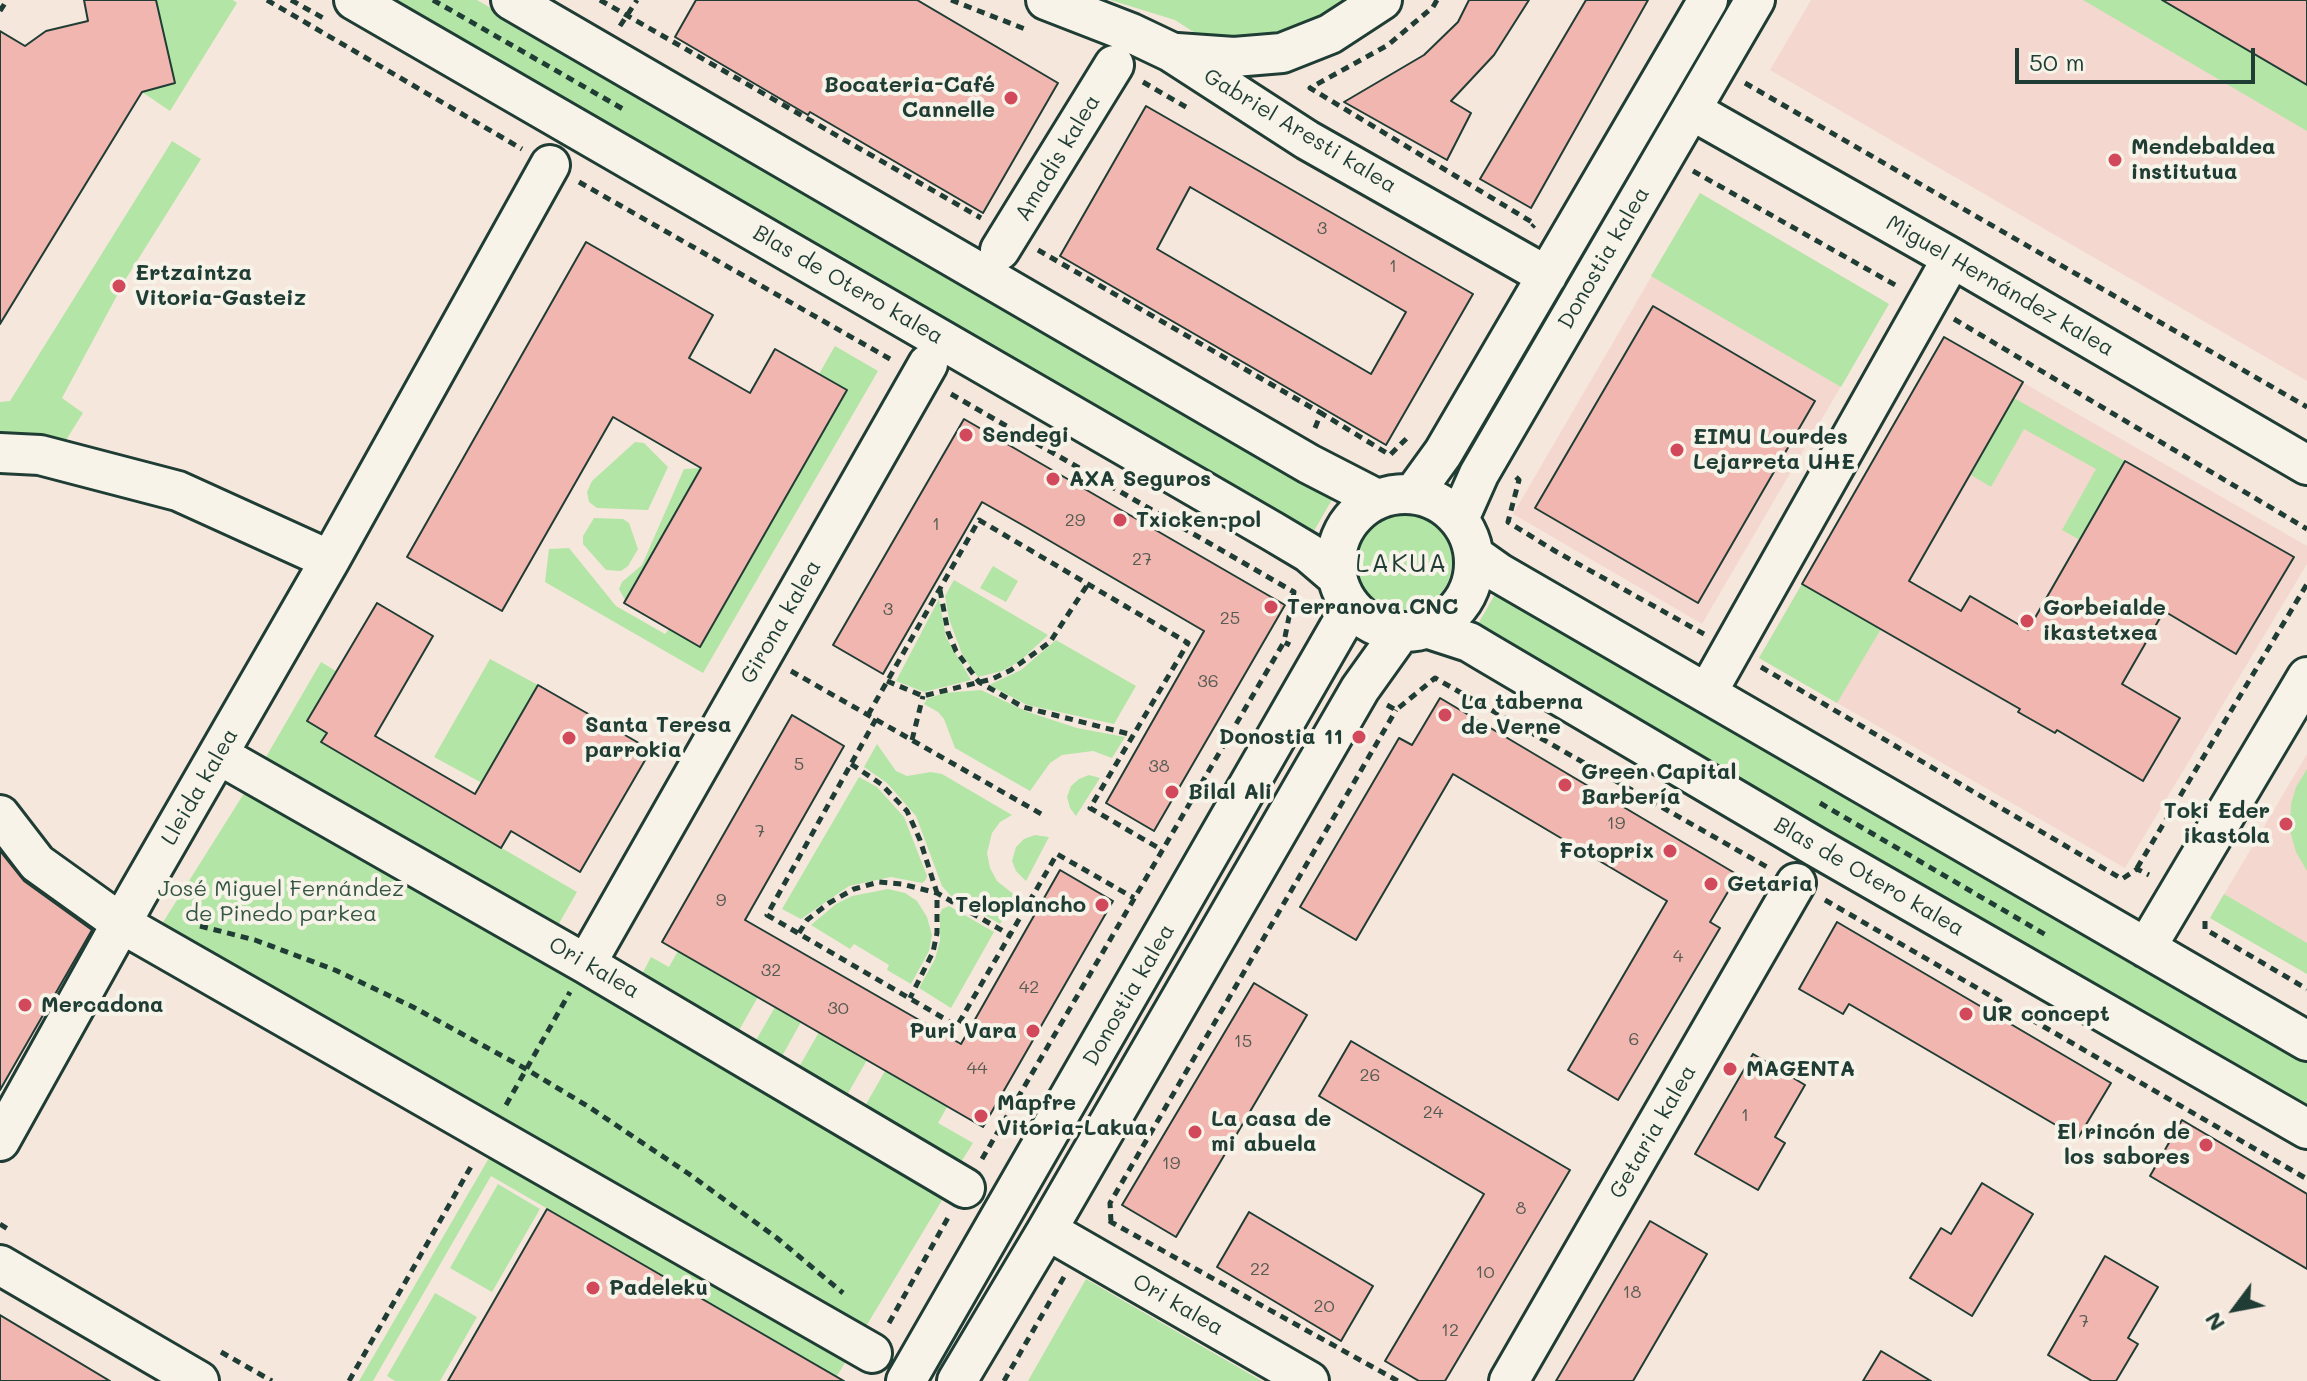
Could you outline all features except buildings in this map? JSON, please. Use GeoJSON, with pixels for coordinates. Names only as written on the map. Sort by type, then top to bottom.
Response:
{"type":"FeatureCollection","features":[{"type":"Feature","properties":{"kind":"street","name":"Blas de Otero kalea"},"geometry":{"type":"LineString","coordinates":[[354,0],[1309,553],[1344,592]]}},
{"type":"Feature","properties":{"kind":"street"},"geometry":{"type":"LineString","coordinates":[[511,0],[1309,464],[1377,499]]}},
{"type":"Feature","properties":{"kind":"street"},"geometry":{"type":"LineString","coordinates":[[1171,52],[1234,57],[1282,53],[1330,34],[1382,0]]}},
{"type":"Feature","properties":{"kind":"street","name":"Donostia kalea"},"geometry":{"type":"LineString","coordinates":[[1414,493],[1443,453],[1708,0]]}},
{"type":"Feature","properties":{"kind":"street","name":"Donostia kalea"},"geometry":{"type":"LineString","coordinates":[[1459,519],[1479,474],[1755,0]]}},
{"type":"Feature","properties":{"kind":"street","name":"Gabriel Aresti kalea"},"geometry":{"type":"LineString","coordinates":[[1035,15],[1131,33],[1171,52],[1307,140],[1547,276]]}},
{"type":"Feature","properties":{"kind":"street","name":"Amadis kalea"},"geometry":{"type":"LineString","coordinates":[[1006,242],[1114,65]]}},
{"type":"Feature","properties":{"kind":"street","name":"Miguel Hernández kalea"},"geometry":{"type":"LineString","coordinates":[[1691,110],[2307,465]]}},
{"type":"Feature","properties":{"kind":"street","name":"Lleida kalea"},"geometry":{"type":"LineString","coordinates":[[0,1141],[550,165]]}},
{"type":"Feature","properties":{"kind":"street"},"geometry":{"type":"LineString","coordinates":[[1707,693],[1952,258]]}},
{"type":"Feature","properties":{"kind":"street","name":"Girona kalea"},"geometry":{"type":"LineString","coordinates":[[586,964],[924,370]]}},
{"type":"Feature","properties":{"kind":"street"},"geometry":{"type":"LineString","coordinates":[[0,453],[40,455],[178,491],[330,560]]}},
{"type":"Feature","properties":{"kind":"street"},"geometry":{"type":"LineString","coordinates":[[1414,493],[1439,502],[1459,519],[1470,536],[1475,556],[1473,579],[1465,600],[1449,617],[1415,631],[1381,629],[1365,620],[1344,592],[1335,559],[1339,540],[1347,523],[1360,509],[1377,499],[1414,493]]}},
{"type":"Feature","properties":{"kind":"street"},"geometry":{"type":"LineString","coordinates":[[1475,556],[1499,573],[2307,1041]]}},
{"type":"Feature","properties":{"kind":"street","name":"Donostia kalea"},"geometry":{"type":"LineString","coordinates":[[906,1381],[1320,664],[1344,592]]}},
{"type":"Feature","properties":{"kind":"street","name":"Blas de Otero kalea"},"geometry":{"type":"LineString","coordinates":[[1415,631],[1469,642],[1816,847],[2307,1129]]}},
{"type":"Feature","properties":{"kind":"street","name":"Donostia kalea"},"geometry":{"type":"LineString","coordinates":[[957,1381],[1360,689],[1415,631]]}},
{"type":"Feature","properties":{"kind":"street"},"geometry":{"type":"LineString","coordinates":[[2146,948],[2307,677]]}},
{"type":"Feature","properties":{"kind":"street","name":"Ori kalea"},"geometry":{"type":"LineString","coordinates":[[219,755],[586,964],[965,1188]]}},
{"type":"Feature","properties":{"kind":"street"},"geometry":{"type":"LineString","coordinates":[[0,815],[37,863],[122,924],[872,1353]]}},
{"type":"Feature","properties":{"kind":"street","name":"Getaria kalea"},"geometry":{"type":"LineString","coordinates":[[1509,1381],[1796,883]]}},
{"type":"Feature","properties":{"kind":"street","name":"Ori kalea"},"geometry":{"type":"LineString","coordinates":[[1047,1230],[1309,1381]]}},
{"type":"Feature","properties":{"kind":"street"},"geometry":{"type":"LineString","coordinates":[[0,1265],[199,1381]]}},
{"type":"Feature","properties":{"kind":"path"},"geometry":{"type":"LineString","coordinates":[[0,11],[7,0]]}},
{"type":"Feature","properties":{"kind":"path"},"geometry":{"type":"LineString","coordinates":[[267,0],[550,165],[924,370],[1294,592],[1284,642],[872,1353]]}},
{"type":"Feature","properties":{"kind":"path"},"geometry":{"type":"LineString","coordinates":[[600,0],[1006,242],[1321,413]]}},
{"type":"Feature","properties":{"kind":"path"},"geometry":{"type":"LineString","coordinates":[[619,28],[637,0]]}},
{"type":"Feature","properties":{"kind":"path"},"geometry":{"type":"LineString","coordinates":[[951,0],[1035,15]]}},
{"type":"Feature","properties":{"kind":"path"},"geometry":{"type":"LineString","coordinates":[[1437,0],[1433,7],[1388,45],[1310,88],[1535,224],[1514,257]]}},
{"type":"Feature","properties":{"kind":"path"},"geometry":{"type":"LineString","coordinates":[[1114,65],[1191,110]]}},
{"type":"Feature","properties":{"kind":"path"},"geometry":{"type":"LineString","coordinates":[[1717,66],[2307,407]]}},
{"type":"Feature","properties":{"kind":"path"},"geometry":{"type":"LineString","coordinates":[[868,715],[979,520],[1188,643],[1090,808],[1162,850]]}},
{"type":"Feature","properties":{"kind":"path"},"geometry":{"type":"LineString","coordinates":[[1555,551],[1731,648],[2122,879],[2137,869],[2307,584]]}},
{"type":"Feature","properties":{"kind":"path"},"geometry":{"type":"LineString","coordinates":[[887,681],[923,696],[979,682],[1011,670],[1050,642],[1088,584]]}},
{"type":"Feature","properties":{"kind":"path"},"geometry":{"type":"LineString","coordinates":[[940,588],[948,632],[956,651],[979,682],[1023,707],[1133,735]]}},
{"type":"Feature","properties":{"kind":"path"},"geometry":{"type":"LineString","coordinates":[[1284,642],[1320,664]]}},
{"type":"Feature","properties":{"kind":"path"},"geometry":{"type":"LineString","coordinates":[[762,655],[1043,815]]}},
{"type":"Feature","properties":{"kind":"path"},"geometry":{"type":"LineString","coordinates":[[1111,1222],[1110,1203],[1396,710],[1435,678],[2307,1179]]}},
{"type":"Feature","properties":{"kind":"path"},"geometry":{"type":"LineString","coordinates":[[1360,689],[1396,710]]}},
{"type":"Feature","properties":{"kind":"path"},"geometry":{"type":"LineString","coordinates":[[912,740],[923,696]]}},
{"type":"Feature","properties":{"kind":"path"},"geometry":{"type":"LineString","coordinates":[[876,719],[767,915],[957,1026],[1057,854],[1134,898]]}},
{"type":"Feature","properties":{"kind":"path"},"geometry":{"type":"LineString","coordinates":[[851,764],[881,784],[907,811],[937,893],[937,933],[933,952],[910,998]]}},
{"type":"Feature","properties":{"kind":"path"},"geometry":{"type":"LineString","coordinates":[[1810,797],[2052,938]]}},
{"type":"Feature","properties":{"kind":"path"},"geometry":{"type":"LineString","coordinates":[[2137,869],[2205,908],[2205,929],[2307,989]]}},
{"type":"Feature","properties":{"kind":"path"},"geometry":{"type":"LineString","coordinates":[[799,933],[807,920],[829,903],[854,889],[879,882],[937,893],[1010,935]]}},
{"type":"Feature","properties":{"kind":"path"},"geometry":{"type":"LineString","coordinates":[[189,923],[255,940],[335,970],[413,1007],[526,1069],[689,1174],[777,1238],[845,1295]]}},
{"type":"Feature","properties":{"kind":"path"},"geometry":{"type":"LineString","coordinates":[[349,1381],[586,964]]}},
{"type":"Feature","properties":{"kind":"path"},"geometry":{"type":"LineString","coordinates":[[1004,1381],[1063,1278],[1072,1275]]}},
{"type":"Feature","properties":{"kind":"shaded area","name":"Mendebaldea institutua"},"geometry":{"type":"Polygon","coordinates":[[[1811,0],[2307,0],[2307,381],[1770,70],[1811,0]]]}},
{"type":"Feature","properties":{"kind":"shaded area","name":"EIMU Lourdes Lejarreta UHE"},"geometry":{"type":"Polygon","coordinates":[[[1700,193],[1889,304],[1702,624],[1513,514],[1700,193]]]}},
{"type":"Feature","properties":{"kind":"shaded area","name":"Gorbeialde ikastetxea"},"geometry":{"type":"Polygon","coordinates":[[[1944,337],[2307,546],[2307,564],[2125,868],[1759,658],[1944,337]]]}},
{"type":"Feature","properties":{"kind":"shaded area","name":"Toki Eder ikastola"},"geometry":{"type":"Polygon","coordinates":[[[2307,754],[2307,974],[2210,918],[2307,754]]]}},
{"type":"Feature","properties":{"kind":"green space"},"geometry":{"type":"Polygon","coordinates":[[[156,0],[233,0],[237,3],[170,111],[142,92],[175,83],[156,0]]]}},
{"type":"Feature","properties":{"kind":"green space"},"geometry":{"type":"Polygon","coordinates":[[[390,0],[477,0],[1333,498],[1311,536],[390,0]]]}},
{"type":"Feature","properties":{"kind":"green space"},"geometry":{"type":"Polygon","coordinates":[[[1110,0],[1365,0],[1294,37],[1212,44],[1175,20],[1110,0]]]}},
{"type":"Feature","properties":{"kind":"green space"},"geometry":{"type":"Polygon","coordinates":[[[2083,0],[2162,0],[2307,85],[2307,131],[2083,0]]]}},
{"type":"Feature","properties":{"kind":"green space"},"geometry":{"type":"Polygon","coordinates":[[[172,141],[201,159],[127,277],[62,398],[83,413],[66,440],[8,437],[0,433],[0,402],[10,401],[172,141]]]}},
{"type":"Feature","properties":{"kind":"green space"},"geometry":{"type":"Polygon","coordinates":[[[1700,193],[1889,304],[1841,387],[1651,276],[1700,193]]]}},
{"type":"Feature","properties":{"kind":"green space"},"geometry":{"type":"Polygon","coordinates":[[[835,346],[878,371],[703,673],[545,582],[549,549],[569,548],[616,606],[665,634],[669,629],[701,647],[847,391],[819,374],[835,346]]]}},
{"type":"Feature","properties":{"kind":"green space"},"geometry":{"type":"Polygon","coordinates":[[[2014,398],[2125,461],[2080,540],[2062,530],[2096,469],[2024,429],[1991,487],[1971,475],[2014,398]]]}},
{"type":"Feature","properties":{"kind":"green space"},"geometry":{"type":"Polygon","coordinates":[[[635,442],[644,443],[668,467],[648,510],[597,508],[589,502],[587,492],[592,481],[635,442]]]}},
{"type":"Feature","properties":{"kind":"green space"},"geometry":{"type":"Polygon","coordinates":[[[701,468],[625,600],[619,589],[622,582],[642,565],[684,469],[701,468]]]}},
{"type":"Feature","properties":{"kind":"green space"},"geometry":{"type":"Polygon","coordinates":[[[1403,513],[1422,517],[1437,528],[1448,543],[1452,562],[1448,581],[1437,596],[1422,607],[1403,611],[1384,607],[1369,596],[1358,581],[1354,562],[1358,543],[1369,528],[1384,517],[1403,513]]]}},
{"type":"Feature","properties":{"kind":"green space"},"geometry":{"type":"Polygon","coordinates":[[[594,518],[623,519],[629,523],[638,549],[628,566],[621,571],[606,570],[583,544],[583,536],[594,518]]]}},
{"type":"Feature","properties":{"kind":"green space"},"geometry":{"type":"Polygon","coordinates":[[[993,566],[1018,581],[1006,602],[980,588],[993,566]]]}},
{"type":"Feature","properties":{"kind":"green space"},"geometry":{"type":"Polygon","coordinates":[[[954,580],[1048,635],[1020,661],[1002,671],[978,677],[962,654],[949,619],[945,596],[954,580]]]}},
{"type":"Feature","properties":{"kind":"green space"},"geometry":{"type":"Polygon","coordinates":[[[1802,584],[1881,629],[1837,703],[1759,658],[1802,584]]]}},
{"type":"Feature","properties":{"kind":"green space"},"geometry":{"type":"Polygon","coordinates":[[[1498,589],[2307,1059],[2307,1114],[1474,631],[1498,589]]]}},
{"type":"Feature","properties":{"kind":"green space"},"geometry":{"type":"Polygon","coordinates":[[[939,599],[946,637],[971,680],[924,692],[896,681],[939,599]]]}},
{"type":"Feature","properties":{"kind":"green space"},"geometry":{"type":"Polygon","coordinates":[[[1056,640],[1136,686],[1114,724],[1027,705],[989,685],[1021,670],[1056,640]]]}},
{"type":"Feature","properties":{"kind":"green space"},"geometry":{"type":"Polygon","coordinates":[[[490,659],[538,685],[482,783],[434,757],[490,659]]]}},
{"type":"Feature","properties":{"kind":"green space"},"geometry":{"type":"Polygon","coordinates":[[[321,662],[336,671],[308,721],[327,733],[322,743],[577,892],[557,927],[266,757],[321,662]]]}},
{"type":"Feature","properties":{"kind":"green space"},"geometry":{"type":"Polygon","coordinates":[[[981,690],[1028,712],[1077,728],[1125,737],[1112,758],[1093,751],[1062,755],[1050,763],[1030,791],[955,748],[944,719],[924,704],[927,699],[944,693],[981,690]]]}},
{"type":"Feature","properties":{"kind":"green space"},"geometry":{"type":"Polygon","coordinates":[[[877,744],[896,771],[907,776],[931,772],[942,774],[1012,815],[1000,822],[992,833],[987,853],[997,881],[1017,897],[1000,924],[951,896],[942,886],[916,816],[887,783],[864,767],[877,744]]]}},
{"type":"Feature","properties":{"kind":"green space"},"geometry":{"type":"Polygon","coordinates":[[[2307,769],[2307,871],[2296,852],[2290,831],[2291,804],[2296,787],[2307,769]]]}},
{"type":"Feature","properties":{"kind":"green space"},"geometry":{"type":"Polygon","coordinates":[[[1089,775],[1100,778],[1076,816],[1067,797],[1071,786],[1089,775]]]}},
{"type":"Feature","properties":{"kind":"green space"},"geometry":{"type":"Polygon","coordinates":[[[859,777],[877,787],[904,817],[927,876],[925,881],[891,877],[849,886],[801,919],[782,909],[859,777]]]}},
{"type":"Feature","properties":{"kind":"green space","name":"José Miguel Fernández de Pinedo parkea"},"geometry":{"type":"Polygon","coordinates":[[[248,787],[947,1192],[862,1333],[160,927],[248,787]]]}},
{"type":"Feature","properties":{"kind":"green space"},"geometry":{"type":"Polygon","coordinates":[[[1035,835],[1049,837],[1026,881],[1016,871],[1012,861],[1016,847],[1024,839],[1035,835]]]}},
{"type":"Feature","properties":{"kind":"green space"},"geometry":{"type":"Polygon","coordinates":[[[888,889],[905,893],[917,901],[927,917],[932,935],[929,951],[911,984],[887,970],[889,965],[854,944],[850,949],[811,925],[836,904],[852,896],[888,889]]]}},
{"type":"Feature","properties":{"kind":"green space"},"geometry":{"type":"Polygon","coordinates":[[[2224,894],[2307,943],[2307,974],[2210,918],[2224,894]]]}},
{"type":"Feature","properties":{"kind":"green space"},"geometry":{"type":"Polygon","coordinates":[[[949,906],[994,932],[951,1008],[919,988],[935,959],[940,941],[940,914],[942,909],[949,906]]]}},
{"type":"Feature","properties":{"kind":"green space"},"geometry":{"type":"Polygon","coordinates":[[[678,951],[758,997],[738,1032],[641,976],[651,957],[669,967],[678,951]]]}},
{"type":"Feature","properties":{"kind":"green space"},"geometry":{"type":"Polygon","coordinates":[[[775,1007],[801,1022],[781,1058],[755,1042],[775,1007]]]}},
{"type":"Feature","properties":{"kind":"green space"},"geometry":{"type":"Polygon","coordinates":[[[819,1032],[867,1060],[847,1095],[799,1067],[819,1032]]]}},
{"type":"Feature","properties":{"kind":"green space"},"geometry":{"type":"Polygon","coordinates":[[[885,1071],[947,1107],[938,1123],[973,1143],[961,1162],[865,1106],[885,1071]]]}},
{"type":"Feature","properties":{"kind":"green space"},"geometry":{"type":"Polygon","coordinates":[[[496,1146],[852,1351],[834,1381],[819,1366],[491,1176],[373,1381],[359,1381],[496,1146]]]}},
{"type":"Feature","properties":{"kind":"green space"},"geometry":{"type":"Polygon","coordinates":[[[498,1184],[540,1209],[492,1292],[450,1268],[498,1184]]]}},
{"type":"Feature","properties":{"kind":"green space"},"geometry":{"type":"Polygon","coordinates":[[[1086,1279],[1262,1381],[1028,1381],[1086,1279]]]}},
{"type":"Feature","properties":{"kind":"green space"},"geometry":{"type":"Polygon","coordinates":[[[435,1293],[477,1317],[440,1381],[395,1381],[387,1376],[435,1293]]]}},
{"type":"Feature","properties":{"kind":"place","name":"Bocateria-Café Cannelle"},"geometry":{"type":"Point","coordinates":[1011,98]}},
{"type":"Feature","properties":{"kind":"place","name":"Mendebaldea institutua"},"geometry":{"type":"Point","coordinates":[2115,160]}},
{"type":"Feature","properties":{"kind":"place","name":"Ertzaintza Vitoria-Gasteiz"},"geometry":{"type":"Point","coordinates":[119,286]}},
{"type":"Feature","properties":{"kind":"place","name":"Sendegi"},"geometry":{"type":"Point","coordinates":[966,435]}},
{"type":"Feature","properties":{"kind":"place","name":"EIMU Lourdes Lejarreta UHE"},"geometry":{"type":"Point","coordinates":[1677,450]}},
{"type":"Feature","properties":{"kind":"place","name":"AXA Seguros"},"geometry":{"type":"Point","coordinates":[1053,479]}},
{"type":"Feature","properties":{"kind":"place","name":"Txicken-pol"},"geometry":{"type":"Point","coordinates":[1120,520]}},
{"type":"Feature","properties":{"kind":"place","name":"Terranova CNC"},"geometry":{"type":"Point","coordinates":[1271,607]}},
{"type":"Feature","properties":{"kind":"place","name":"Gorbeialde ikastetxea"},"geometry":{"type":"Point","coordinates":[2027,621]}},
{"type":"Feature","properties":{"kind":"place","name":"La taberna de Verne"},"geometry":{"type":"Point","coordinates":[1445,715]}},
{"type":"Feature","properties":{"kind":"place","name":"Donostia 11"},"geometry":{"type":"Point","coordinates":[1359,737]}},
{"type":"Feature","properties":{"kind":"place","name":"Santa Teresa parrokia"},"geometry":{"type":"Point","coordinates":[569,738]}},
{"type":"Feature","properties":{"kind":"place","name":"Green Capital Barbería"},"geometry":{"type":"Point","coordinates":[1565,785]}},
{"type":"Feature","properties":{"kind":"place","name":"Bilal Ali"},"geometry":{"type":"Point","coordinates":[1172,792]}},
{"type":"Feature","properties":{"kind":"place","name":"Toki Eder ikastola"},"geometry":{"type":"Point","coordinates":[2286,824]}},
{"type":"Feature","properties":{"kind":"place","name":"Fotoprix"},"geometry":{"type":"Point","coordinates":[1670,851]}},
{"type":"Feature","properties":{"kind":"place","name":"Getaria"},"geometry":{"type":"Point","coordinates":[1711,884]}},
{"type":"Feature","properties":{"kind":"place","name":"Teloplancho"},"geometry":{"type":"Point","coordinates":[1102,905]}},
{"type":"Feature","properties":{"kind":"place","name":"Mercadona"},"geometry":{"type":"Point","coordinates":[25,1005]}},
{"type":"Feature","properties":{"kind":"place","name":"UR concept"},"geometry":{"type":"Point","coordinates":[1966,1014]}},
{"type":"Feature","properties":{"kind":"place","name":"Puri Vara"},"geometry":{"type":"Point","coordinates":[1033,1031]}},
{"type":"Feature","properties":{"kind":"place","name":"MAGENTA"},"geometry":{"type":"Point","coordinates":[1730,1069]}},
{"type":"Feature","properties":{"kind":"place","name":"Mapfre Vitoria-Lakua"},"geometry":{"type":"Point","coordinates":[981,1116]}},
{"type":"Feature","properties":{"kind":"place","name":"La casa de mi abuela"},"geometry":{"type":"Point","coordinates":[1195,1132]}},
{"type":"Feature","properties":{"kind":"place","name":"El rincón de los sabores"},"geometry":{"type":"Point","coordinates":[2206,1145]}},
{"type":"Feature","properties":{"kind":"place","name":"Padeleku"},"geometry":{"type":"Point","coordinates":[593,1288]}},
{"type":"Feature","properties":{"kind":"district","name":"LAKUA"},"geometry":{"type":"Point","coordinates":[1402,564]}}]}
